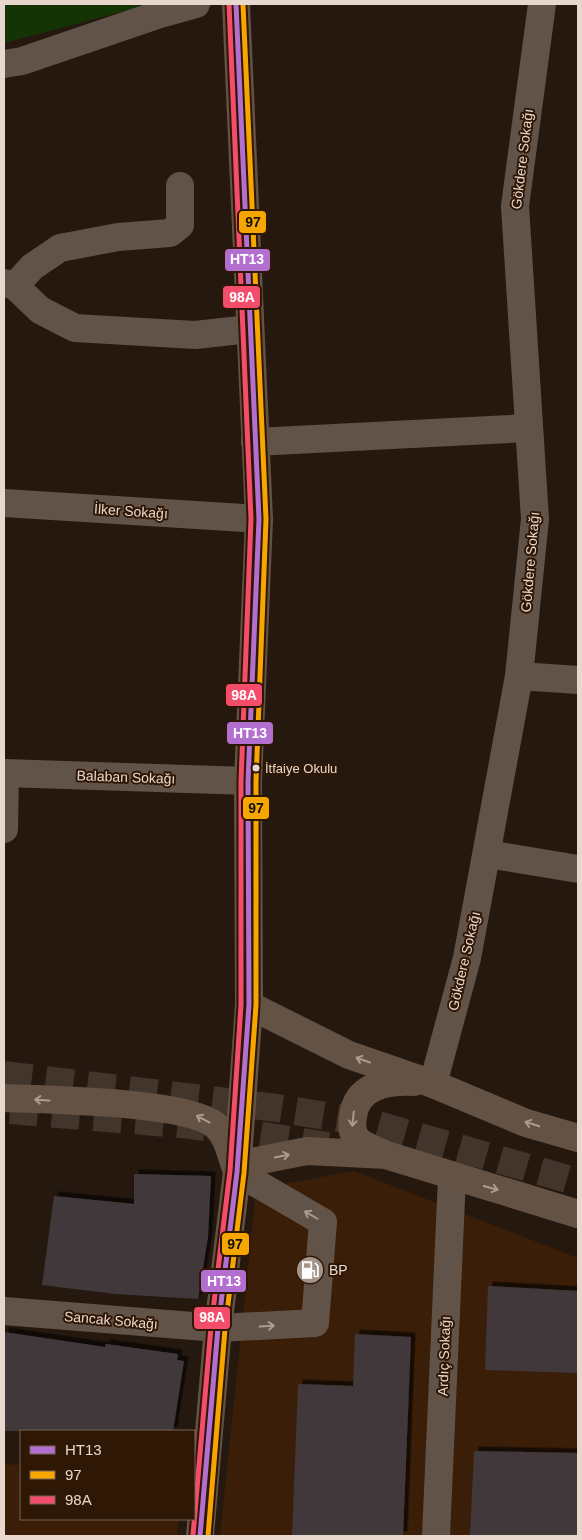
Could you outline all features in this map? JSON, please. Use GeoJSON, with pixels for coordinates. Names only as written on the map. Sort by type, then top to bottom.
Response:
{"type":"FeatureCollection","features":[{"type":"Feature","properties":{"kind":"main road"},"geometry":{"type":"LineString","coordinates":[[200,1536],[218,1328],[237,1172],[250,1005],[248,781],[259,520],[236,4]]}},
{"type":"Feature","properties":{"kind":"main road"},"geometry":{"type":"LineString","coordinates":[[250,1005],[349,1055],[433,1084],[526,1123],[578,1138]]}},
{"type":"Feature","properties":{"kind":"main road"},"geometry":{"type":"LineString","coordinates":[[433,1084],[395,1081],[374,1086],[355,1105],[352,1128],[357,1140],[386,1155],[452,1177],[578,1214]]}},
{"type":"Feature","properties":{"kind":"main road"},"geometry":{"type":"LineString","coordinates":[[4,1098],[122,1104],[197,1115],[215,1126],[227,1142],[237,1172]]}},
{"type":"Feature","properties":{"kind":"main road"},"geometry":{"type":"LineString","coordinates":[[237,1172],[256,1161],[307,1151],[386,1155]]}},
{"type":"Feature","properties":{"kind":"street"},"geometry":{"type":"LineString","coordinates":[[4,64],[22,61],[160,14],[196,4]]}},
{"type":"Feature","properties":{"kind":"street","name":"Gökdere Sokağı"},"geometry":{"type":"LineString","coordinates":[[433,1084],[467,958],[520,676],[535,519],[515,206],[542,4]]}},
{"type":"Feature","properties":{"kind":"street"},"geometry":{"type":"LineString","coordinates":[[180,186],[180,225],[170,233],[118,237],[60,248],[9,284],[40,310],[75,328],[195,335],[250,330]]}},
{"type":"Feature","properties":{"kind":"street"},"geometry":{"type":"LineString","coordinates":[[255,442],[529,428]]}},
{"type":"Feature","properties":{"kind":"street","name":"İlker Sokağı"},"geometry":{"type":"LineString","coordinates":[[4,504],[259,520]]}},
{"type":"Feature","properties":{"kind":"street"},"geometry":{"type":"LineString","coordinates":[[520,676],[578,680]]}},
{"type":"Feature","properties":{"kind":"street"},"geometry":{"type":"LineString","coordinates":[[4,773],[4,829]]}},
{"type":"Feature","properties":{"kind":"street","name":"Balaban Sokağı"},"geometry":{"type":"LineString","coordinates":[[4,773],[248,781]]}},
{"type":"Feature","properties":{"kind":"street"},"geometry":{"type":"LineString","coordinates":[[488,854],[578,869]]}},
{"type":"Feature","properties":{"kind":"street","name":"Sancak Sokağı"},"geometry":{"type":"LineString","coordinates":[[4,1311],[218,1328],[315,1323],[323,1222],[237,1172]]}},
{"type":"Feature","properties":{"kind":"street","name":"Ardıç Sokağı"},"geometry":{"type":"LineString","coordinates":[[436,1536],[452,1177]]}},
{"type":"Feature","properties":{"kind":"shaded area"},"geometry":{"type":"Polygon","coordinates":[[[354,1171],[578,1258],[578,1536],[220,1536],[256,1189],[354,1171]]]}},
{"type":"Feature","properties":{"kind":"shaded area"},"geometry":{"type":"Polygon","coordinates":[[[4,1464],[20,1465],[20,1520],[179,1520],[177,1536],[4,1536],[4,1464]]]}},
{"type":"Feature","properties":{"kind":"green space"},"geometry":{"type":"Polygon","coordinates":[[[4,4],[151,4],[4,43],[4,4]]]}},
{"type":"Feature","properties":{"kind":"building"},"geometry":{"type":"Polygon","coordinates":[[[134,1174],[211,1176],[208,1237],[198,1299],[115,1294],[42,1285],[54,1196],[134,1204],[134,1174]]]}},
{"type":"Feature","properties":{"kind":"building"},"geometry":{"type":"Polygon","coordinates":[[[488,1286],[578,1291],[578,1373],[485,1370],[488,1286]]]}},
{"type":"Feature","properties":{"kind":"building"},"geometry":{"type":"Polygon","coordinates":[[[4,1332],[105,1347],[106,1344],[178,1354],[177,1360],[184,1361],[173,1430],[4,1431],[4,1332]]]}},
{"type":"Feature","properties":{"kind":"building"},"geometry":{"type":"Polygon","coordinates":[[[355,1334],[411,1337],[403,1536],[292,1536],[298,1384],[353,1386],[355,1334]]]}},
{"type":"Feature","properties":{"kind":"building"},"geometry":{"type":"Polygon","coordinates":[[[474,1451],[578,1453],[578,1536],[470,1536],[474,1451]]]}},
{"type":"Feature","properties":{"kind":"tunnel"},"geometry":{"type":"LineString","coordinates":[[4,1075],[277,1108],[374,1124],[578,1182]]}},
{"type":"Feature","properties":{"kind":"tunnel"},"geometry":{"type":"LineString","coordinates":[[10,1110],[191,1125],[328,1146]]}},
{"type":"Feature","properties":{"kind":"transit line","name":"98A"},"geometry":{"type":"LineString","coordinates":[[195,1512],[211,1327],[230,1171],[241,1005],[241,781],[251,519],[229,4]]}},
{"type":"Feature","properties":{"kind":"transit line","name":"HT13"},"geometry":{"type":"LineString","coordinates":[[200,1536],[218,1328],[237,1172],[249,1005],[248,781],[259,519],[236,4]]}},
{"type":"Feature","properties":{"kind":"transit line","name":"97"},"geometry":{"type":"LineString","coordinates":[[208,1536],[225,1329],[244,1173],[256,1005],[256,781],[266,519],[243,4]]}},
{"type":"Feature","properties":{"kind":"transit line","name":"98A"},"geometry":{"type":"LineString","coordinates":[[193,1535],[194,1520]]}},
{"type":"Feature","properties":{"kind":"place","name":"İtfaiye Okulu"},"geometry":{"type":"Point","coordinates":[256,768]}},
{"type":"Feature","properties":{"kind":"place","name":"BP"},"geometry":{"type":"Point","coordinates":[310,1270]}}]}
